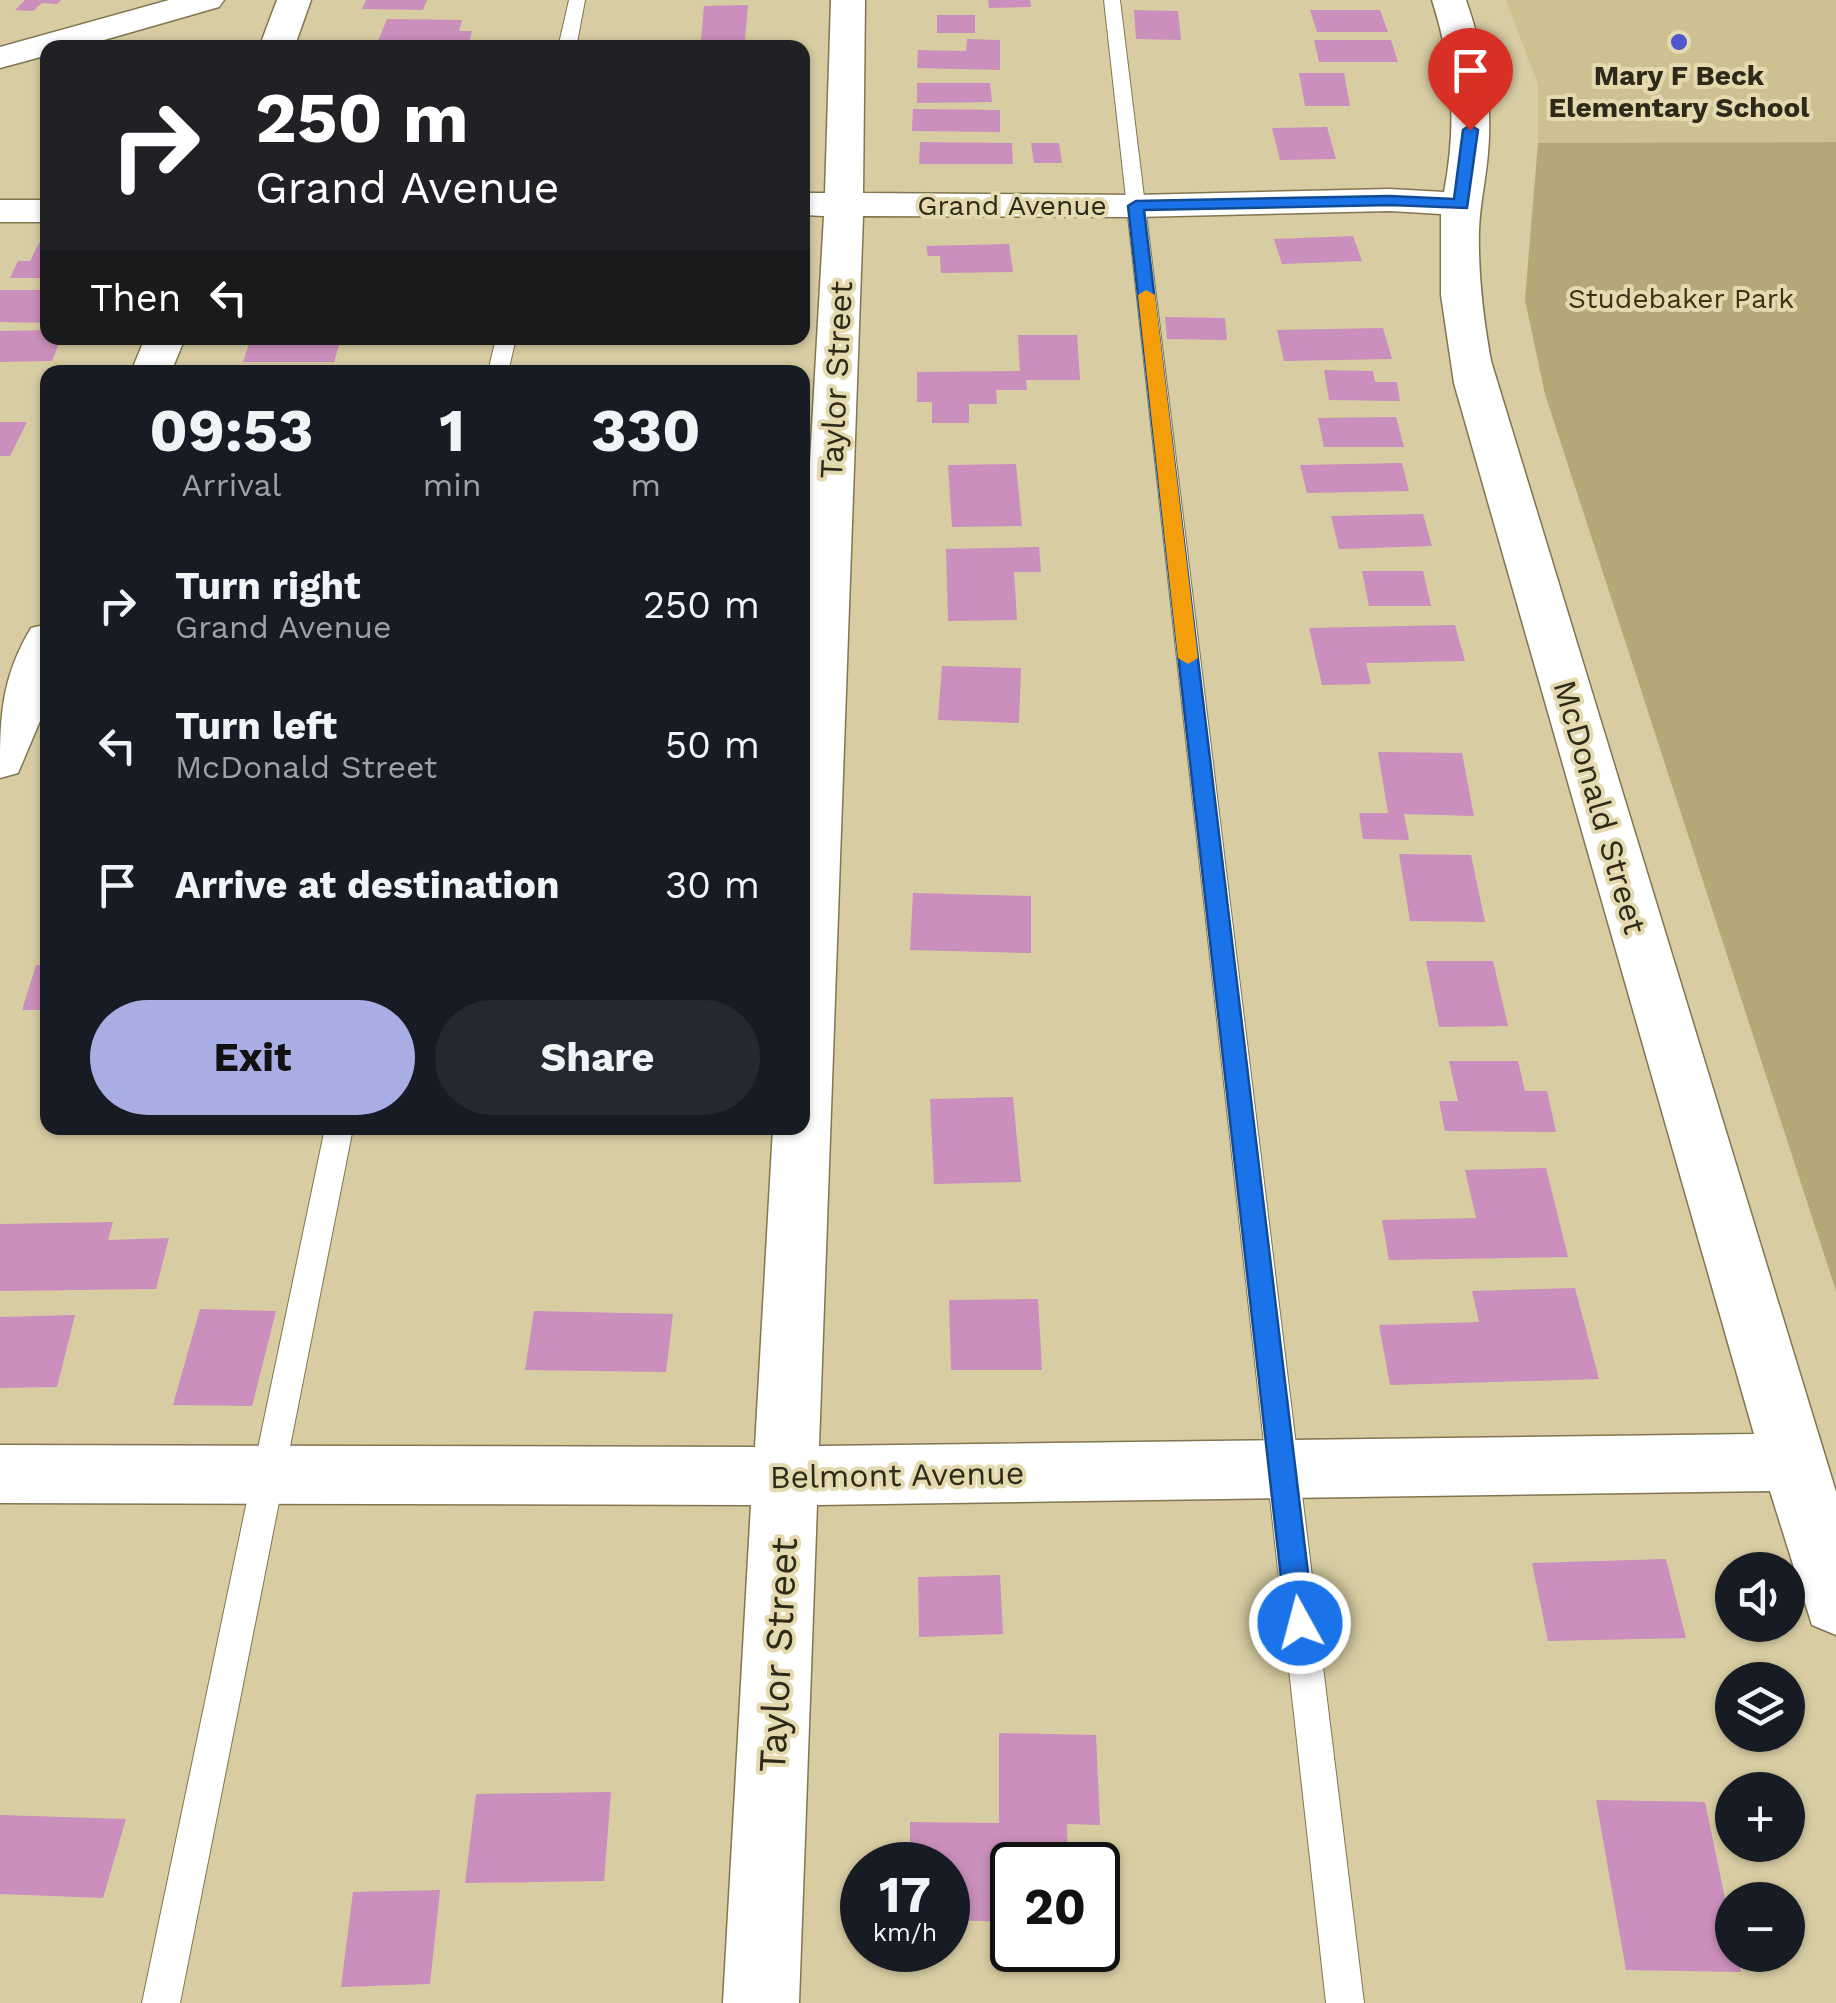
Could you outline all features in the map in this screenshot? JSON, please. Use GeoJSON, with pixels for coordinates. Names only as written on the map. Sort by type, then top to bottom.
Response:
{"type":"FeatureCollection","features":[{"type":"Feature","properties":{"kind":"street"},"geometry":{"type":"LineString","coordinates":[[64,40],[206,0]]}},
{"type":"Feature","properties":{"kind":"street"},"geometry":{"type":"LineString","coordinates":[[279,40],[294,0]]}},
{"type":"Feature","properties":{"kind":"street","name":"Taylor Street"},"geometry":{"type":"LineString","coordinates":[[810,770],[823,204],[848,0]]}},
{"type":"Feature","properties":{"kind":"street","name":"McDonald Street"},"geometry":{"type":"LineString","coordinates":[[1449,0],[1469,66],[1470,152],[1461,204],[1459,288],[1463,332],[1475,382],[1836,1603]]}},
{"type":"Feature","properties":{"kind":"street"},"geometry":{"type":"LineString","coordinates":[[0,58],[40,47]]}},
{"type":"Feature","properties":{"kind":"street","name":"Grand Avenue"},"geometry":{"type":"LineString","coordinates":[[823,204],[1136,206],[1390,200],[1461,204]]}},
{"type":"Feature","properties":{"kind":"street"},"geometry":{"type":"LineString","coordinates":[[0,211],[40,211]]}},
{"type":"Feature","properties":{"kind":"street"},"geometry":{"type":"LineString","coordinates":[[0,761],[40,659]]}},
{"type":"Feature","properties":{"kind":"street","name":"Taylor Street"},"geometry":{"type":"LineString","coordinates":[[761,2003],[802,1135]]}},
{"type":"Feature","properties":{"kind":"street","name":"Belmont Avenue"},"geometry":{"type":"LineString","coordinates":[[0,1474],[786,1476],[1793,1462]]}},
{"type":"Feature","properties":{"kind":"lane"},"geometry":{"type":"LineString","coordinates":[[569,40],[577,0]]}},
{"type":"Feature","properties":{"kind":"lane"},"geometry":{"type":"LineString","coordinates":[[1112,0],[1345,2003]]}},
{"type":"Feature","properties":{"kind":"lane"},"geometry":{"type":"LineString","coordinates":[[161,2003],[338,1135]]}},
{"type":"Feature","properties":{"kind":"shaded area","name":"Mary F Beck Elementary School"},"geometry":{"type":"Polygon","coordinates":[[[1506,0],[1836,0],[1836,142],[1538,143],[1538,84],[1506,0]]]}},
{"type":"Feature","properties":{"kind":"green space","name":"Studebaker Park"},"geometry":{"type":"Polygon","coordinates":[[[1836,142],[1836,1291],[1545,394],[1525,300],[1538,143],[1836,142]]]}},
{"type":"Feature","properties":{"kind":"building"},"geometry":{"type":"Polygon","coordinates":[[[25,0],[61,0],[57,4],[42,3],[33,11],[15,10],[25,0]]]}},
{"type":"Feature","properties":{"kind":"building"},"geometry":{"type":"Polygon","coordinates":[[[366,0],[427,0],[423,10],[362,9],[366,0]]]}},
{"type":"Feature","properties":{"kind":"building"},"geometry":{"type":"Polygon","coordinates":[[[988,0],[1030,0],[1031,7],[989,8],[988,0]]]}},
{"type":"Feature","properties":{"kind":"building"},"geometry":{"type":"Polygon","coordinates":[[[748,5],[745,40],[701,40],[704,6],[748,5]]]}},
{"type":"Feature","properties":{"kind":"building"},"geometry":{"type":"Polygon","coordinates":[[[1134,10],[1178,11],[1181,40],[1136,39],[1134,10]]]}},
{"type":"Feature","properties":{"kind":"building"},"geometry":{"type":"Polygon","coordinates":[[[1310,10],[1380,10],[1388,32],[1317,32],[1310,10]]]}},
{"type":"Feature","properties":{"kind":"building"},"geometry":{"type":"Polygon","coordinates":[[[937,15],[975,15],[975,33],[937,33],[937,15]]]}},
{"type":"Feature","properties":{"kind":"building"},"geometry":{"type":"Polygon","coordinates":[[[387,19],[462,20],[459,31],[472,31],[470,40],[378,40],[387,19]]]}},
{"type":"Feature","properties":{"kind":"building"},"geometry":{"type":"Polygon","coordinates":[[[967,39],[1000,40],[1000,70],[917,68],[918,50],[966,51],[967,39]]]}},
{"type":"Feature","properties":{"kind":"building"},"geometry":{"type":"Polygon","coordinates":[[[1314,40],[1391,40],[1398,62],[1319,62],[1314,40]]]}},
{"type":"Feature","properties":{"kind":"building"},"geometry":{"type":"Polygon","coordinates":[[[1299,73],[1344,73],[1350,106],[1305,106],[1299,73]]]}},
{"type":"Feature","properties":{"kind":"building"},"geometry":{"type":"Polygon","coordinates":[[[917,83],[990,83],[992,102],[917,103],[917,83]]]}},
{"type":"Feature","properties":{"kind":"building"},"geometry":{"type":"Polygon","coordinates":[[[913,109],[1000,110],[1000,132],[912,131],[913,109]]]}},
{"type":"Feature","properties":{"kind":"building"},"geometry":{"type":"Polygon","coordinates":[[[1327,127],[1336,159],[1280,160],[1272,128],[1327,127]]]}},
{"type":"Feature","properties":{"kind":"building"},"geometry":{"type":"Polygon","coordinates":[[[920,142],[1012,143],[1013,164],[919,164],[920,142]]]}},
{"type":"Feature","properties":{"kind":"building"},"geometry":{"type":"Polygon","coordinates":[[[1031,143],[1059,143],[1062,163],[1034,163],[1031,143]]]}},
{"type":"Feature","properties":{"kind":"building"},"geometry":{"type":"Polygon","coordinates":[[[1353,236],[1362,261],[1282,264],[1274,239],[1353,236]]]}},
{"type":"Feature","properties":{"kind":"building"},"geometry":{"type":"Polygon","coordinates":[[[40,243],[40,278],[10,278],[18,261],[30,261],[40,243]]]}},
{"type":"Feature","properties":{"kind":"building"},"geometry":{"type":"Polygon","coordinates":[[[1009,244],[1013,272],[941,273],[940,256],[928,256],[926,246],[1009,244]]]}},
{"type":"Feature","properties":{"kind":"building"},"geometry":{"type":"Polygon","coordinates":[[[0,290],[40,290],[40,323],[0,322],[0,290]]]}},
{"type":"Feature","properties":{"kind":"building"},"geometry":{"type":"Polygon","coordinates":[[[1165,317],[1225,318],[1227,340],[1167,339],[1165,317]]]}},
{"type":"Feature","properties":{"kind":"building"},"geometry":{"type":"Polygon","coordinates":[[[1383,328],[1392,359],[1284,361],[1277,330],[1383,328]]]}},
{"type":"Feature","properties":{"kind":"building"},"geometry":{"type":"Polygon","coordinates":[[[40,330],[40,345],[58,345],[52,361],[0,362],[0,331],[40,330]]]}},
{"type":"Feature","properties":{"kind":"building"},"geometry":{"type":"Polygon","coordinates":[[[1018,335],[1077,335],[1080,380],[1026,380],[1027,390],[996,390],[997,404],[969,404],[969,423],[932,423],[932,402],[917,402],[917,372],[1020,371],[1018,335]]]}},
{"type":"Feature","properties":{"kind":"building"},"geometry":{"type":"Polygon","coordinates":[[[249,345],[339,345],[334,362],[243,362],[249,345]]]}},
{"type":"Feature","properties":{"kind":"building"},"geometry":{"type":"Polygon","coordinates":[[[1324,370],[1373,371],[1375,382],[1397,382],[1400,401],[1329,400],[1324,370]]]}},
{"type":"Feature","properties":{"kind":"building"},"geometry":{"type":"Polygon","coordinates":[[[1396,417],[1404,447],[1324,447],[1318,418],[1396,417]]]}},
{"type":"Feature","properties":{"kind":"building"},"geometry":{"type":"Polygon","coordinates":[[[0,422],[27,422],[10,456],[0,456],[0,422]]]}},
{"type":"Feature","properties":{"kind":"building"},"geometry":{"type":"Polygon","coordinates":[[[1402,463],[1409,491],[1307,493],[1300,465],[1402,463]]]}},
{"type":"Feature","properties":{"kind":"building"},"geometry":{"type":"Polygon","coordinates":[[[1016,464],[1022,526],[952,527],[948,465],[1016,464]]]}},
{"type":"Feature","properties":{"kind":"building"},"geometry":{"type":"Polygon","coordinates":[[[1423,514],[1432,546],[1339,549],[1331,516],[1423,514]]]}},
{"type":"Feature","properties":{"kind":"building"},"geometry":{"type":"Polygon","coordinates":[[[1039,547],[1041,572],[1014,572],[1017,620],[948,621],[946,549],[1039,547]]]}},
{"type":"Feature","properties":{"kind":"building"},"geometry":{"type":"Polygon","coordinates":[[[1362,571],[1423,571],[1431,606],[1369,606],[1362,571]]]}},
{"type":"Feature","properties":{"kind":"building"},"geometry":{"type":"Polygon","coordinates":[[[1455,625],[1465,661],[1366,663],[1371,684],[1322,685],[1309,628],[1455,625]]]}},
{"type":"Feature","properties":{"kind":"building"},"geometry":{"type":"Polygon","coordinates":[[[942,666],[1021,668],[1019,723],[938,720],[942,666]]]}},
{"type":"Feature","properties":{"kind":"building"},"geometry":{"type":"Polygon","coordinates":[[[1378,752],[1462,753],[1474,816],[1404,814],[1409,840],[1363,839],[1359,813],[1388,813],[1378,752]]]}},
{"type":"Feature","properties":{"kind":"building"},"geometry":{"type":"Polygon","coordinates":[[[1399,854],[1471,855],[1485,922],[1410,921],[1399,854]]]}},
{"type":"Feature","properties":{"kind":"building"},"geometry":{"type":"Polygon","coordinates":[[[913,893],[1031,896],[1031,953],[910,950],[913,893]]]}},
{"type":"Feature","properties":{"kind":"building"},"geometry":{"type":"Polygon","coordinates":[[[1426,961],[1493,961],[1508,1026],[1439,1027],[1426,961]]]}},
{"type":"Feature","properties":{"kind":"building"},"geometry":{"type":"Polygon","coordinates":[[[36,965],[40,965],[40,1010],[22,1010],[36,965]]]}},
{"type":"Feature","properties":{"kind":"building"},"geometry":{"type":"Polygon","coordinates":[[[1449,1061],[1518,1061],[1525,1091],[1547,1091],[1556,1132],[1445,1131],[1439,1101],[1458,1101],[1449,1061]]]}},
{"type":"Feature","properties":{"kind":"building"},"geometry":{"type":"Polygon","coordinates":[[[1013,1097],[1021,1182],[934,1184],[930,1099],[1013,1097]]]}},
{"type":"Feature","properties":{"kind":"building"},"geometry":{"type":"Polygon","coordinates":[[[1546,1168],[1568,1257],[1389,1260],[1382,1220],[1476,1218],[1465,1170],[1546,1168]]]}},
{"type":"Feature","properties":{"kind":"building"},"geometry":{"type":"Polygon","coordinates":[[[113,1222],[108,1240],[169,1238],[156,1289],[0,1291],[0,1224],[113,1222]]]}},
{"type":"Feature","properties":{"kind":"building"},"geometry":{"type":"Polygon","coordinates":[[[1575,1288],[1599,1379],[1390,1385],[1379,1325],[1479,1322],[1472,1291],[1575,1288]]]}},
{"type":"Feature","properties":{"kind":"building"},"geometry":{"type":"Polygon","coordinates":[[[1038,1299],[1042,1370],[951,1370],[949,1300],[1038,1299]]]}},
{"type":"Feature","properties":{"kind":"building"},"geometry":{"type":"Polygon","coordinates":[[[200,1309],[276,1311],[252,1406],[173,1405],[200,1309]]]}},
{"type":"Feature","properties":{"kind":"building"},"geometry":{"type":"Polygon","coordinates":[[[534,1311],[673,1314],[666,1372],[525,1370],[534,1311]]]}},
{"type":"Feature","properties":{"kind":"building"},"geometry":{"type":"Polygon","coordinates":[[[75,1315],[57,1387],[0,1388],[0,1317],[75,1315]]]}},
{"type":"Feature","properties":{"kind":"building"},"geometry":{"type":"Polygon","coordinates":[[[1666,1559],[1686,1638],[1548,1641],[1532,1563],[1666,1559]]]}},
{"type":"Feature","properties":{"kind":"building"},"geometry":{"type":"Polygon","coordinates":[[[1000,1575],[1003,1634],[919,1637],[918,1577],[1000,1575]]]}},
{"type":"Feature","properties":{"kind":"building"},"geometry":{"type":"Polygon","coordinates":[[[999,1733],[1096,1735],[1100,1825],[1067,1824],[1067,1842],[990,1842],[990,1921],[970,1921],[970,1842],[910,1842],[910,1822],[999,1823],[999,1733]]]}},
{"type":"Feature","properties":{"kind":"building"},"geometry":{"type":"Polygon","coordinates":[[[611,1792],[604,1881],[465,1883],[476,1794],[611,1792]]]}},
{"type":"Feature","properties":{"kind":"building"},"geometry":{"type":"Polygon","coordinates":[[[1596,1800],[1705,1802],[1722,1882],[1715,1882],[1715,1972],[1626,1970],[1596,1800]]]}},
{"type":"Feature","properties":{"kind":"building"},"geometry":{"type":"Polygon","coordinates":[[[0,1815],[126,1819],[103,1898],[0,1894],[0,1815]]]}},
{"type":"Feature","properties":{"kind":"building"},"geometry":{"type":"Polygon","coordinates":[[[440,1890],[430,1984],[341,1987],[353,1892],[440,1890]]]}},
{"type":"Feature","properties":{"kind":"slow traffic"},"geometry":{"type":"LineString","coordinates":[[1146,295],[1188,658]]}},
{"type":"Feature","properties":{"kind":"place","name":"Mary F Beck Elementary School"},"geometry":{"type":"Point","coordinates":[1679,42]}},
{"type":"Feature","properties":{"kind":"route"},"geometry":{"type":"LineString","coordinates":[[1300,1623],[1136,206],[1390,200],[1461,204],[1470,130]]}}]}
